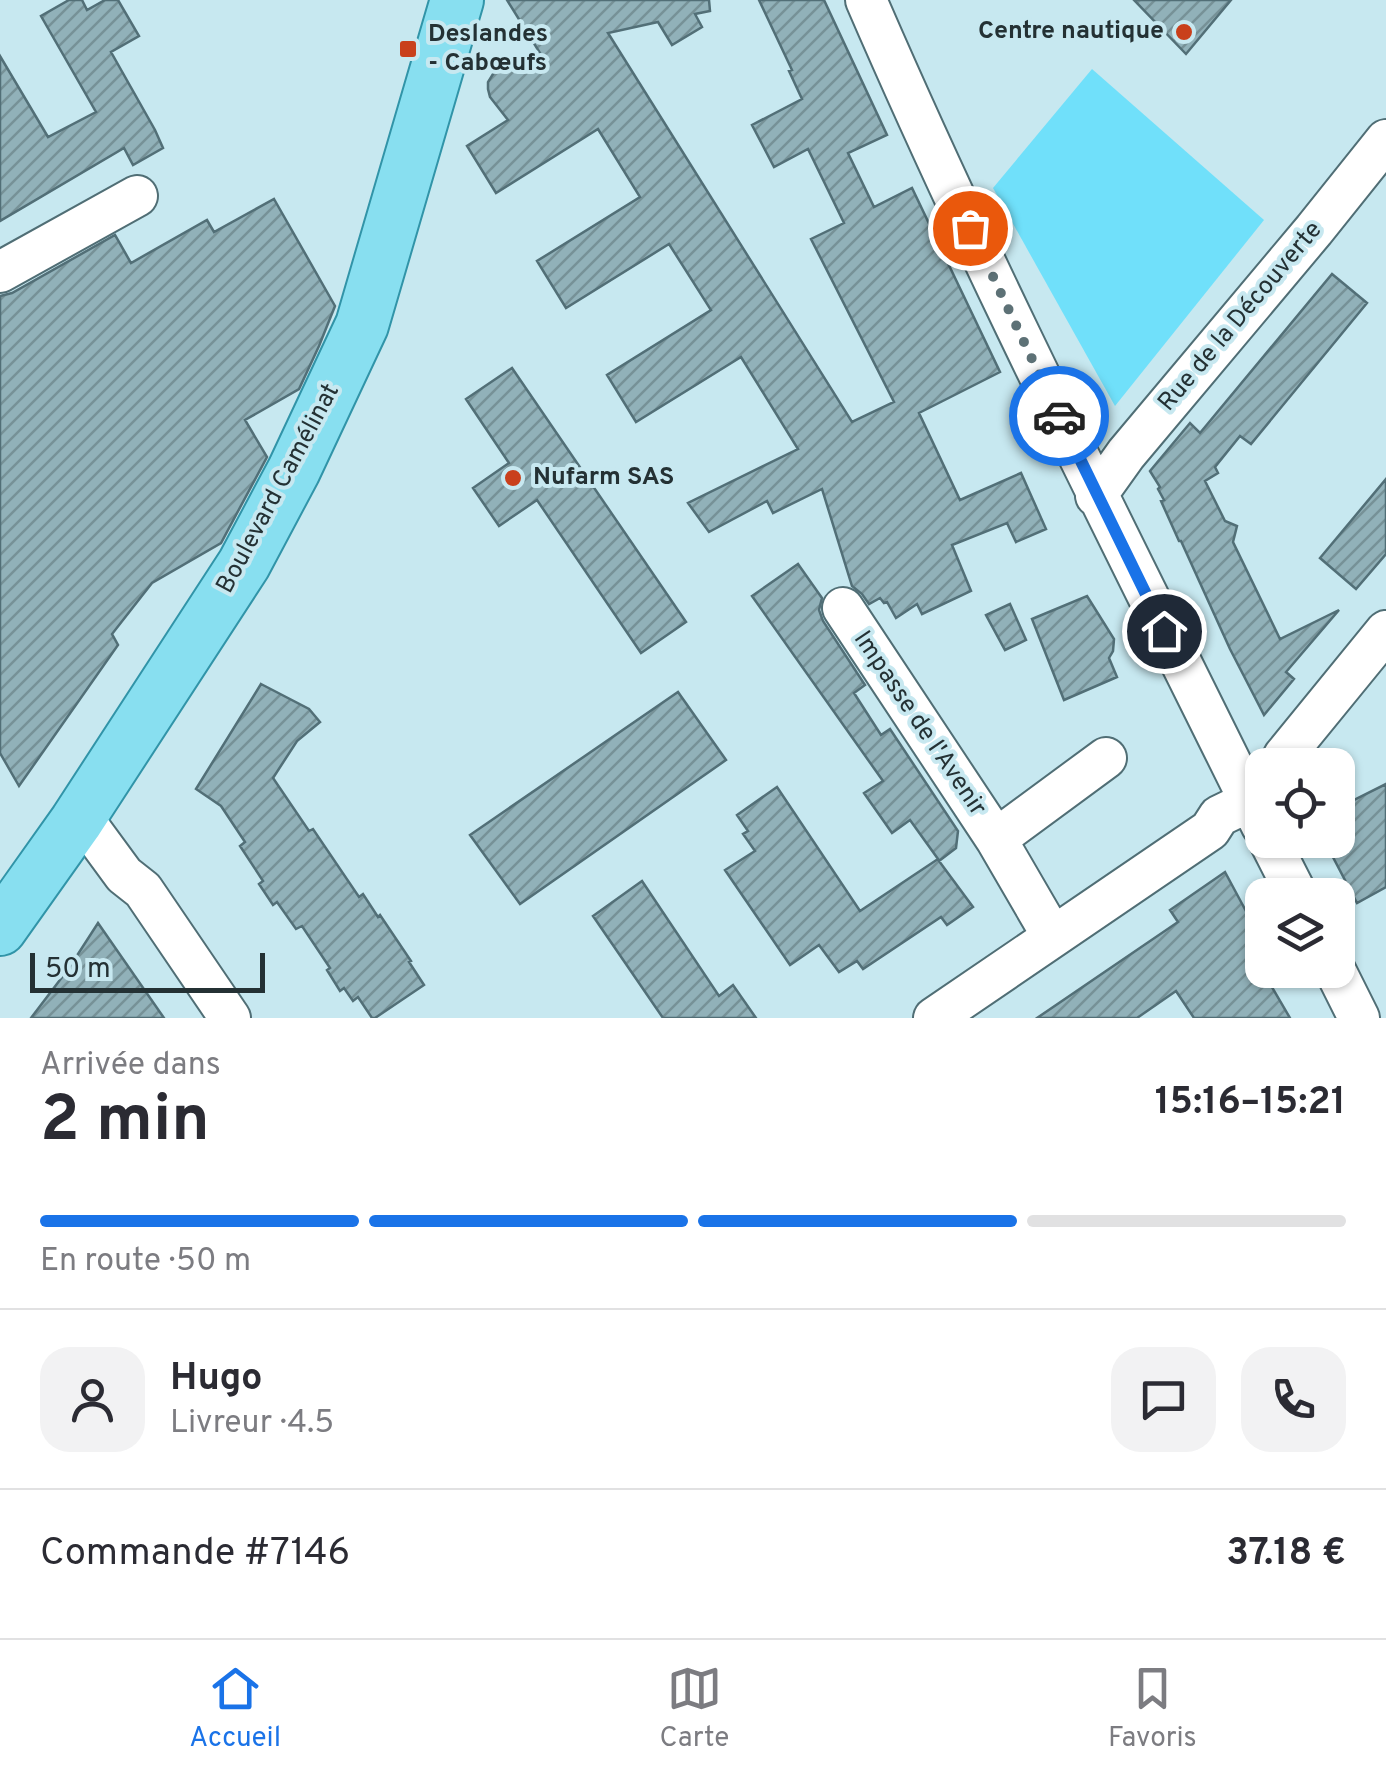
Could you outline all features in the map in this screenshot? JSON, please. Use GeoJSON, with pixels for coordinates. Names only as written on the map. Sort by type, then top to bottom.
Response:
{"type":"FeatureCollection","features":[{"type":"Feature","properties":{"kind":"main road","name":"Boulevard Camélinat"},"geometry":{"type":"LineString","coordinates":[[0,929],[76,822],[244,564],[294,470],[362,325],[457,0]]}},
{"type":"Feature","properties":{"kind":"street"},"geometry":{"type":"LineString","coordinates":[[866,0],[1096,496],[1245,800]]}},
{"type":"Feature","properties":{"kind":"street","name":"Rue de la Découverte"},"geometry":{"type":"LineString","coordinates":[[1096,496],[1126,454],[1386,140]]}},
{"type":"Feature","properties":{"kind":"street"},"geometry":{"type":"LineString","coordinates":[[0,272],[137,196]]}},
{"type":"Feature","properties":{"kind":"street","name":"Impasse de l'Avenir"},"geometry":{"type":"LineString","coordinates":[[843,608],[996,840],[1049,930]]}},
{"type":"Feature","properties":{"kind":"street"},"geometry":{"type":"LineString","coordinates":[[1290,748],[1386,630]]}},
{"type":"Feature","properties":{"kind":"street"},"geometry":{"type":"LineString","coordinates":[[1309,748],[1386,657]]}},
{"type":"Feature","properties":{"kind":"street"},"geometry":{"type":"LineString","coordinates":[[996,840],[1106,758]]}},
{"type":"Feature","properties":{"kind":"street"},"geometry":{"type":"LineString","coordinates":[[934,1018],[1202,816],[1245,809]]}},
{"type":"Feature","properties":{"kind":"street"},"geometry":{"type":"LineString","coordinates":[[76,822],[91,830],[124,875],[143,890],[230,1018]]}},
{"type":"Feature","properties":{"kind":"street"},"geometry":{"type":"LineString","coordinates":[[124,875],[132,898],[214,1018]]}},
{"type":"Feature","properties":{"kind":"street"},"geometry":{"type":"LineString","coordinates":[[906,1018],[1049,930]]}},
{"type":"Feature","properties":{"kind":"street"},"geometry":{"type":"LineString","coordinates":[[1344,988],[1359,1018]]}},
{"type":"Feature","properties":{"kind":"shaded area"},"geometry":{"type":"Polygon","coordinates":[[[1092,69],[1264,220],[1115,406],[993,188],[1092,69]]]}},
{"type":"Feature","properties":{"kind":"building"},"geometry":{"type":"Polygon","coordinates":[[[69,0],[82,0],[87,10],[105,0],[118,0],[139,36],[111,52],[163,148],[133,165],[124,148],[0,221],[0,56],[48,137],[96,112],[41,16],[69,0]]]}},
{"type":"Feature","properties":{"kind":"building"},"geometry":{"type":"Polygon","coordinates":[[[507,0],[709,0],[710,11],[695,14],[702,27],[672,45],[658,22],[608,33],[852,422],[894,402],[811,239],[844,223],[808,149],[774,167],[752,125],[802,99],[759,0],[824,0],[887,135],[848,153],[874,207],[912,188],[1000,372],[919,413],[960,500],[1021,473],[1046,529],[1016,542],[1007,523],[952,545],[971,591],[922,614],[917,604],[896,618],[887,602],[880,598],[869,604],[852,586],[822,489],[773,513],[767,501],[709,532],[688,503],[798,449],[741,357],[636,422],[607,375],[711,310],[669,244],[566,308],[537,261],[640,197],[598,129],[496,193],[467,146],[508,120],[488,89],[488,82],[503,58],[540,53],[507,0]]]}},
{"type":"Feature","properties":{"kind":"building","name":"Centre nautique"},"geometry":{"type":"Polygon","coordinates":[[[1134,0],[1231,0],[1186,54],[1134,0]]]}},
{"type":"Feature","properties":{"kind":"building"},"geometry":{"type":"Polygon","coordinates":[[[274,199],[335,306],[319,346],[299,389],[245,420],[267,457],[221,543],[152,583],[112,634],[118,645],[19,786],[0,753],[0,296],[115,235],[131,263],[207,220],[214,232],[274,199]]]}},
{"type":"Feature","properties":{"kind":"building"},"geometry":{"type":"Polygon","coordinates":[[[1332,274],[1367,303],[1251,444],[1240,436],[1215,467],[1218,473],[1205,481],[1225,521],[1237,526],[1233,542],[1280,639],[1339,610],[1286,672],[1294,679],[1264,715],[1179,541],[1161,501],[1164,500],[1160,487],[1150,471],[1190,423],[1200,433],[1332,274]]]}},
{"type":"Feature","properties":{"kind":"building"},"geometry":{"type":"Polygon","coordinates":[[[512,368],[686,622],[641,653],[537,500],[499,526],[473,488],[509,463],[466,399],[512,368]]]}},
{"type":"Feature","properties":{"kind":"building"},"geometry":{"type":"Polygon","coordinates":[[[1386,479],[1386,554],[1356,589],[1320,558],[1386,479]]]}},
{"type":"Feature","properties":{"kind":"building"},"geometry":{"type":"Polygon","coordinates":[[[798,564],[822,598],[819,610],[823,621],[865,685],[854,693],[881,735],[890,729],[958,831],[956,848],[939,861],[973,907],[947,925],[941,917],[863,969],[857,961],[839,972],[819,945],[790,965],[725,870],[755,851],[743,834],[748,831],[737,815],[777,787],[860,911],[938,859],[910,820],[892,833],[864,793],[883,781],[752,596],[798,564]]]}},
{"type":"Feature","properties":{"kind":"building"},"geometry":{"type":"Polygon","coordinates":[[[1087,596],[1114,639],[1109,658],[1117,677],[1064,700],[1032,619],[1087,596]]]}},
{"type":"Feature","properties":{"kind":"building"},"geometry":{"type":"Polygon","coordinates":[[[1010,604],[1026,640],[1005,650],[986,615],[1010,604]]]}},
{"type":"Feature","properties":{"kind":"building"},"geometry":{"type":"Polygon","coordinates":[[[261,684],[309,709],[320,722],[297,741],[273,778],[359,897],[363,894],[380,915],[424,985],[375,1018],[358,997],[353,1001],[344,988],[340,991],[302,926],[296,929],[259,884],[263,881],[240,846],[245,842],[221,806],[196,789],[261,684]]]}},
{"type":"Feature","properties":{"kind":"building"},"geometry":{"type":"Polygon","coordinates":[[[678,692],[726,760],[520,904],[470,835],[678,692]]]}},
{"type":"Feature","properties":{"kind":"building"},"geometry":{"type":"Polygon","coordinates":[[[1386,784],[1386,887],[1357,903],[1355,878],[1344,878],[1333,858],[1355,858],[1355,800],[1386,784]]]}},
{"type":"Feature","properties":{"kind":"building"},"geometry":{"type":"Polygon","coordinates":[[[1225,872],[1245,909],[1245,988],[1272,988],[1290,1018],[1194,1018],[1176,991],[1137,1018],[1037,1018],[1178,922],[1170,910],[1225,872]]]}},
{"type":"Feature","properties":{"kind":"building"},"geometry":{"type":"Polygon","coordinates":[[[642,881],[719,996],[733,985],[756,1018],[663,1018],[593,916],[642,881]]]}},
{"type":"Feature","properties":{"kind":"building"},"geometry":{"type":"Polygon","coordinates":[[[98,923],[164,1018],[31,1018],[69,968],[98,923]]]}},
{"type":"Feature","properties":{"kind":"way so far"},"geometry":{"type":"LineString","coordinates":[[970,228],[1059,416]]}},
{"type":"Feature","properties":{"kind":"place","name":"Centre nautique"},"geometry":{"type":"Point","coordinates":[1184,32]}},
{"type":"Feature","properties":{"kind":"place","name":"Deslandes - Cabœufs"},"geometry":{"type":"Point","coordinates":[408,49]}},
{"type":"Feature","properties":{"kind":"place","name":"Nufarm SAS"},"geometry":{"type":"Point","coordinates":[513,478]}},
{"type":"Feature","properties":{"kind":"route"},"geometry":{"type":"LineString","coordinates":[[1059,416],[1164,631]]}}]}
